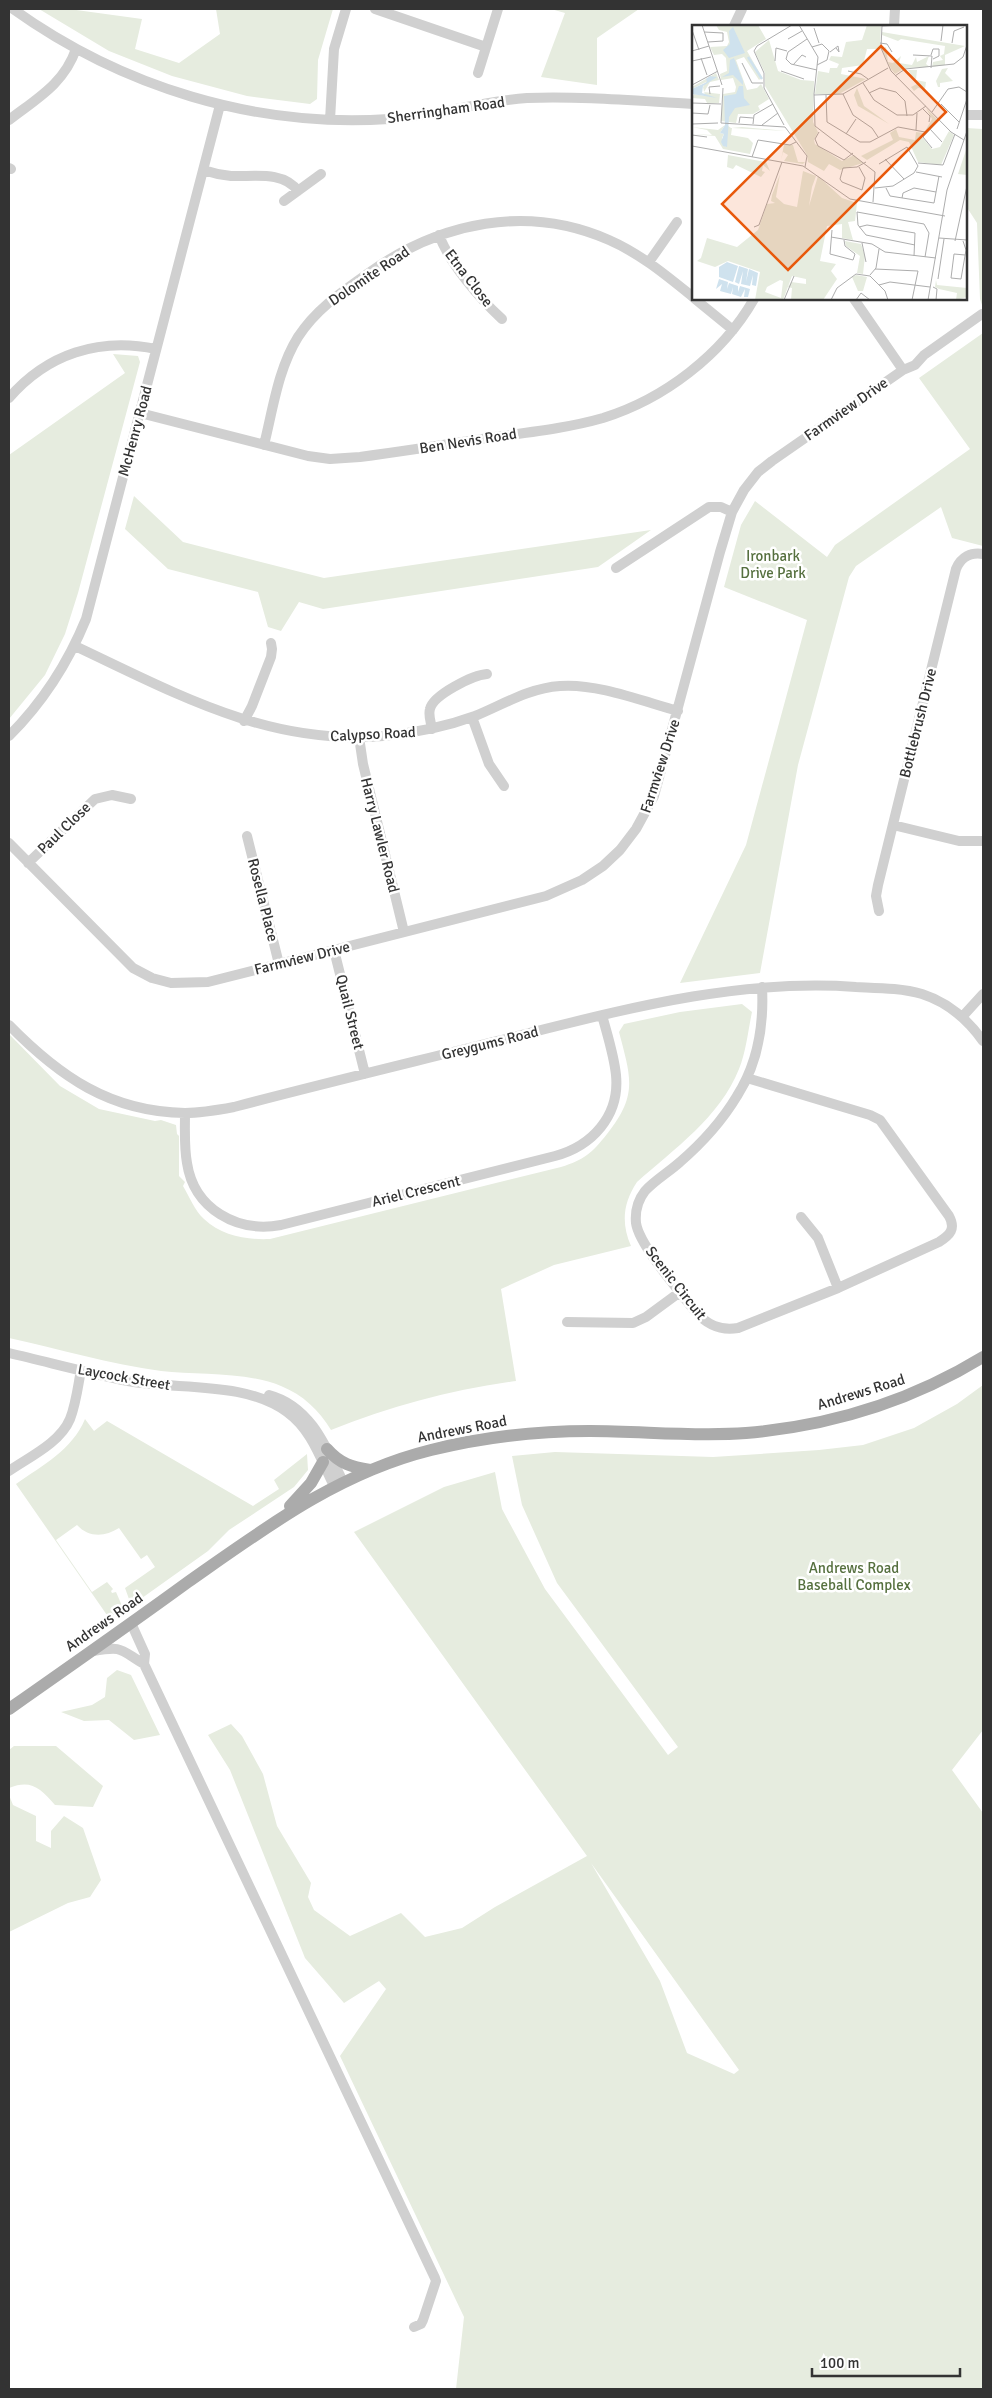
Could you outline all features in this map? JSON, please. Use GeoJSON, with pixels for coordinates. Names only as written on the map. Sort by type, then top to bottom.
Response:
{"type":"FeatureCollection","features":[{"type":"Feature","properties":{"kind":"main road","name":"Andrews Road"},"geometry":{"type":"LineString","coordinates":[[9,1709],[276,1520],[338,1484],[403,1458],[454,1444],[540,1432],[591,1431],[714,1434],[744,1433],[798,1426],[841,1417],[909,1394],[983,1357]]}},
{"type":"Feature","properties":{"kind":"main road"},"geometry":{"type":"LineString","coordinates":[[327,1449],[335,1459],[345,1465],[371,1470]]}},
{"type":"Feature","properties":{"kind":"main road"},"geometry":{"type":"LineString","coordinates":[[276,1520],[311,1483],[323,1462]]}},
{"type":"Feature","properties":{"kind":"street","name":"Sherringham Road"},"geometry":{"type":"LineString","coordinates":[[13,9],[76,49],[156,86],[220,105],[268,114],[330,120],[414,117],[532,98],[692,104]]}},
{"type":"Feature","properties":{"kind":"street"},"geometry":{"type":"LineString","coordinates":[[330,120],[334,49],[346,9]]}},
{"type":"Feature","properties":{"kind":"street"},"geometry":{"type":"LineString","coordinates":[[375,9],[486,47]]}},
{"type":"Feature","properties":{"kind":"street"},"geometry":{"type":"LineString","coordinates":[[478,73],[498,9]]}},
{"type":"Feature","properties":{"kind":"street"},"geometry":{"type":"LineString","coordinates":[[734,25],[742,9]]}},
{"type":"Feature","properties":{"kind":"street"},"geometry":{"type":"LineString","coordinates":[[894,25],[895,9]]}},
{"type":"Feature","properties":{"kind":"street"},"geometry":{"type":"LineString","coordinates":[[9,120],[59,81],[76,49]]}},
{"type":"Feature","properties":{"kind":"street","name":"McHenry Road"},"geometry":{"type":"LineString","coordinates":[[9,736],[46,694],[75,646],[86,618],[220,105]]}},
{"type":"Feature","properties":{"kind":"street"},"geometry":{"type":"LineString","coordinates":[[967,115],[983,115]]}},
{"type":"Feature","properties":{"kind":"street"},"geometry":{"type":"LineString","coordinates":[[203,170],[231,176],[274,177],[290,182],[298,191]]}},
{"type":"Feature","properties":{"kind":"street"},"geometry":{"type":"LineString","coordinates":[[284,200],[321,174]]}},
{"type":"Feature","properties":{"kind":"street","name":"Dolomite Road"},"geometry":{"type":"LineString","coordinates":[[264,445],[285,366],[297,339],[313,318],[335,297],[387,260],[411,246],[439,235],[464,227],[516,221],[550,224],[582,230],[609,240],[649,262],[692,296]]}},
{"type":"Feature","properties":{"kind":"street"},"geometry":{"type":"LineString","coordinates":[[649,262],[677,222]]}},
{"type":"Feature","properties":{"kind":"street","name":"Etna Close"},"geometry":{"type":"LineString","coordinates":[[439,235],[445,249],[480,297],[502,319]]}},
{"type":"Feature","properties":{"kind":"street","name":"Dolomite Road"},"geometry":{"type":"LineString","coordinates":[[696,300],[733,330]]}},
{"type":"Feature","properties":{"kind":"street","name":"Ben Nevis Road"},"geometry":{"type":"LineString","coordinates":[[140,413],[319,458],[351,458],[588,422],[629,408],[673,384],[714,350],[733,330],[753,300]]}},
{"type":"Feature","properties":{"kind":"street","name":"Farmview Drive"},"geometry":{"type":"LineString","coordinates":[[9,843],[128,964],[152,978],[178,984],[201,984],[404,932],[553,893],[582,880],[602,866],[628,840],[649,807],[678,711],[732,512],[751,480],[766,465],[903,370],[855,300]]}},
{"type":"Feature","properties":{"kind":"street"},"geometry":{"type":"LineString","coordinates":[[903,370],[915,365],[924,355],[982,314]]}},
{"type":"Feature","properties":{"kind":"street"},"geometry":{"type":"LineString","coordinates":[[9,398],[39,370],[72,353],[91,347],[118,344],[156,349]]}},
{"type":"Feature","properties":{"kind":"street"},"geometry":{"type":"LineString","coordinates":[[616,568],[709,507],[721,507],[732,512]]}},
{"type":"Feature","properties":{"kind":"street","name":"Bottlebrush Drive"},"geometry":{"type":"LineString","coordinates":[[879,911],[877,891],[956,569],[961,560],[968,555],[983,554]]}},
{"type":"Feature","properties":{"kind":"street"},"geometry":{"type":"LineString","coordinates":[[244,721],[252,706],[271,657],[272,649],[270,643]]}},
{"type":"Feature","properties":{"kind":"street","name":"Calypso Road"},"geometry":{"type":"LineString","coordinates":[[75,646],[203,705],[244,721],[315,736],[359,738],[405,734],[432,729],[472,717],[536,690],[561,686],[593,688],[678,711]]}},
{"type":"Feature","properties":{"kind":"street"},"geometry":{"type":"LineString","coordinates":[[432,729],[429,710],[434,702],[470,678],[486,674]]}},
{"type":"Feature","properties":{"kind":"street"},"geometry":{"type":"LineString","coordinates":[[472,717],[491,768],[504,786]]}},
{"type":"Feature","properties":{"kind":"street","name":"Harry Lawler Road"},"geometry":{"type":"LineString","coordinates":[[359,738],[363,764],[404,932]]}},
{"type":"Feature","properties":{"kind":"street","name":"Paul Close"},"geometry":{"type":"LineString","coordinates":[[28,863],[95,799],[112,794],[131,798]]}},
{"type":"Feature","properties":{"kind":"street"},"geometry":{"type":"LineString","coordinates":[[893,825],[959,841],[983,841]]}},
{"type":"Feature","properties":{"kind":"street","name":"Rosella Place"},"geometry":{"type":"LineString","coordinates":[[247,836],[279,964]]}},
{"type":"Feature","properties":{"kind":"street","name":"Quail Street"},"geometry":{"type":"LineString","coordinates":[[334,950],[366,1074]]}},
{"type":"Feature","properties":{"kind":"street","name":"Greygums Road"},"geometry":{"type":"LineString","coordinates":[[9,1025],[48,1063],[85,1087],[128,1104],[185,1113],[234,1107],[672,999],[762,987],[821,984],[909,991],[938,1001],[962,1017],[983,1041]]}},
{"type":"Feature","properties":{"kind":"street","name":"Scenic Circuit"},"geometry":{"type":"LineString","coordinates":[[747,1078],[877,1118],[885,1125],[957,1230],[939,1242],[838,1288],[743,1327],[729,1330],[714,1327],[705,1322],[680,1292],[638,1232],[636,1215],[638,1203],[649,1187],[690,1153],[710,1132],[729,1108],[747,1078],[761,1032],[762,987]]}},
{"type":"Feature","properties":{"kind":"street"},"geometry":{"type":"LineString","coordinates":[[962,1017],[983,994]]}},
{"type":"Feature","properties":{"kind":"street","name":"Ariel Crescent"},"geometry":{"type":"LineString","coordinates":[[185,1113],[186,1163],[191,1180],[203,1199],[218,1214],[234,1222],[258,1228],[281,1226],[554,1156],[582,1145],[598,1131],[607,1119],[616,1090],[615,1067],[602,1015]]}},
{"type":"Feature","properties":{"kind":"street"},"geometry":{"type":"LineString","coordinates":[[801,1217],[818,1238],[838,1288]]}},
{"type":"Feature","properties":{"kind":"street"},"geometry":{"type":"LineString","coordinates":[[567,1322],[633,1323],[646,1318],[680,1292]]}},
{"type":"Feature","properties":{"kind":"street","name":"Laycock Street"},"geometry":{"type":"LineString","coordinates":[[9,1353],[162,1386],[258,1392],[288,1403],[311,1423],[327,1449],[338,1484]]}},
{"type":"Feature","properties":{"kind":"street"},"geometry":{"type":"LineString","coordinates":[[9,1471],[51,1442],[63,1430],[73,1410],[81,1370]]}},
{"type":"Feature","properties":{"kind":"street","name":"Laycock Street"},"geometry":{"type":"LineString","coordinates":[[240,1392],[272,1402],[289,1413],[307,1432],[323,1462],[338,1484]]}},
{"type":"Feature","properties":{"kind":"street"},"geometry":{"type":"LineString","coordinates":[[131,1623],[145,1654],[144,1664]]}},
{"type":"Feature","properties":{"kind":"street"},"geometry":{"type":"LineString","coordinates":[[92,1651],[112,1648],[127,1651],[144,1664],[436,2281],[422,2324],[414,2327]]}},
{"type":"Feature","properties":{"kind":"green space"},"geometry":{"type":"Polygon","coordinates":[[[39,9],[69,9],[142,19],[135,49],[179,63],[220,34],[216,9],[333,9],[318,60],[317,99],[310,104],[247,96],[172,76],[109,51],[39,9]]]}},
{"type":"Feature","properties":{"kind":"green space"},"geometry":{"type":"Polygon","coordinates":[[[551,9],[639,9],[597,38],[597,85],[541,77],[565,13],[551,9]]]}},
{"type":"Feature","properties":{"kind":"green space"},"geometry":{"type":"Polygon","coordinates":[[[967,128],[983,129],[983,308],[980,299],[977,223],[967,208],[967,128]]]}},
{"type":"Feature","properties":{"kind":"green space","name":"Ironbark Drive Park"},"geometry":{"type":"Polygon","coordinates":[[[983,333],[983,546],[952,538],[941,507],[856,566],[849,577],[798,765],[760,973],[680,983],[746,845],[807,620],[724,587],[741,525],[755,501],[827,557],[835,545],[970,449],[919,378],[983,333]]]}},
{"type":"Feature","properties":{"kind":"green space"},"geometry":{"type":"Polygon","coordinates":[[[113,354],[138,356],[140,362],[78,593],[65,634],[45,675],[9,719],[9,455],[125,373],[113,354]]]}},
{"type":"Feature","properties":{"kind":"green space"},"geometry":{"type":"Polygon","coordinates":[[[134,496],[183,542],[324,578],[651,530],[598,567],[323,609],[299,602],[281,631],[268,627],[258,592],[168,569],[125,529],[134,496]]]}},
{"type":"Feature","properties":{"kind":"green space"},"geometry":{"type":"Polygon","coordinates":[[[742,1004],[752,1012],[739,1069],[731,1086],[708,1117],[681,1144],[637,1182],[632,1190],[625,1213],[626,1229],[631,1246],[554,1265],[501,1289],[516,1381],[468,1389],[422,1400],[377,1413],[331,1430],[316,1410],[303,1399],[281,1386],[254,1378],[142,1368],[9,1338],[9,1034],[60,1086],[99,1109],[155,1121],[161,1120],[176,1125],[179,1136],[179,1176],[185,1182],[183,1186],[201,1216],[211,1225],[235,1236],[270,1239],[576,1162],[597,1146],[607,1134],[624,1108],[628,1097],[629,1074],[619,1032],[624,1024],[680,1012],[742,1004]]]}},
{"type":"Feature","properties":{"kind":"green space","name":"Andrews Road Baseball Complex"},"geometry":{"type":"Polygon","coordinates":[[[983,1385],[983,1730],[952,1770],[983,1813],[983,2389],[456,2389],[464,2317],[340,2056],[386,1989],[379,1981],[344,2003],[305,1958],[230,1770],[208,1735],[231,1724],[242,1736],[263,1774],[277,1826],[311,1883],[308,1897],[314,1910],[350,1936],[401,1913],[425,1937],[462,1928],[495,1907],[587,1856],[354,1532],[444,1487],[495,1472],[502,1509],[545,1589],[668,1755],[678,1747],[557,1583],[522,1505],[512,1456],[555,1452],[713,1457],[863,1445],[914,1428],[957,1404],[983,1385]],[[591,1863],[660,1981],[687,2053],[734,2074],[739,2070],[591,1863]]]}},
{"type":"Feature","properties":{"kind":"green space"},"geometry":{"type":"Polygon","coordinates":[[[85,1419],[94,1431],[107,1421],[253,1506],[279,1489],[274,1480],[307,1454],[308,1470],[294,1487],[229,1530],[208,1551],[142,1598],[129,1599],[125,1588],[155,1567],[147,1555],[141,1559],[119,1528],[97,1535],[87,1532],[77,1525],[56,1540],[92,1592],[107,1582],[113,1589],[112,1593],[116,1592],[123,1608],[109,1618],[16,1484],[65,1448],[73,1440],[85,1419]]]}},
{"type":"Feature","properties":{"kind":"green space"},"geometry":{"type":"Polygon","coordinates":[[[117,1670],[131,1675],[160,1735],[134,1740],[109,1720],[84,1721],[61,1712],[92,1705],[105,1697],[107,1678],[117,1670]]]}},
{"type":"Feature","properties":{"kind":"green space"},"geometry":{"type":"Polygon","coordinates":[[[14,1746],[56,1746],[103,1786],[93,1807],[55,1805],[40,1790],[29,1785],[23,1784],[9,1788],[9,1750],[14,1746]]]}},
{"type":"Feature","properties":{"kind":"green space"},"geometry":{"type":"Polygon","coordinates":[[[9,1795],[13,1805],[36,1816],[36,1841],[51,1848],[51,1831],[64,1816],[83,1828],[101,1880],[90,1897],[68,1903],[9,1932],[9,1795]]]}}]}
